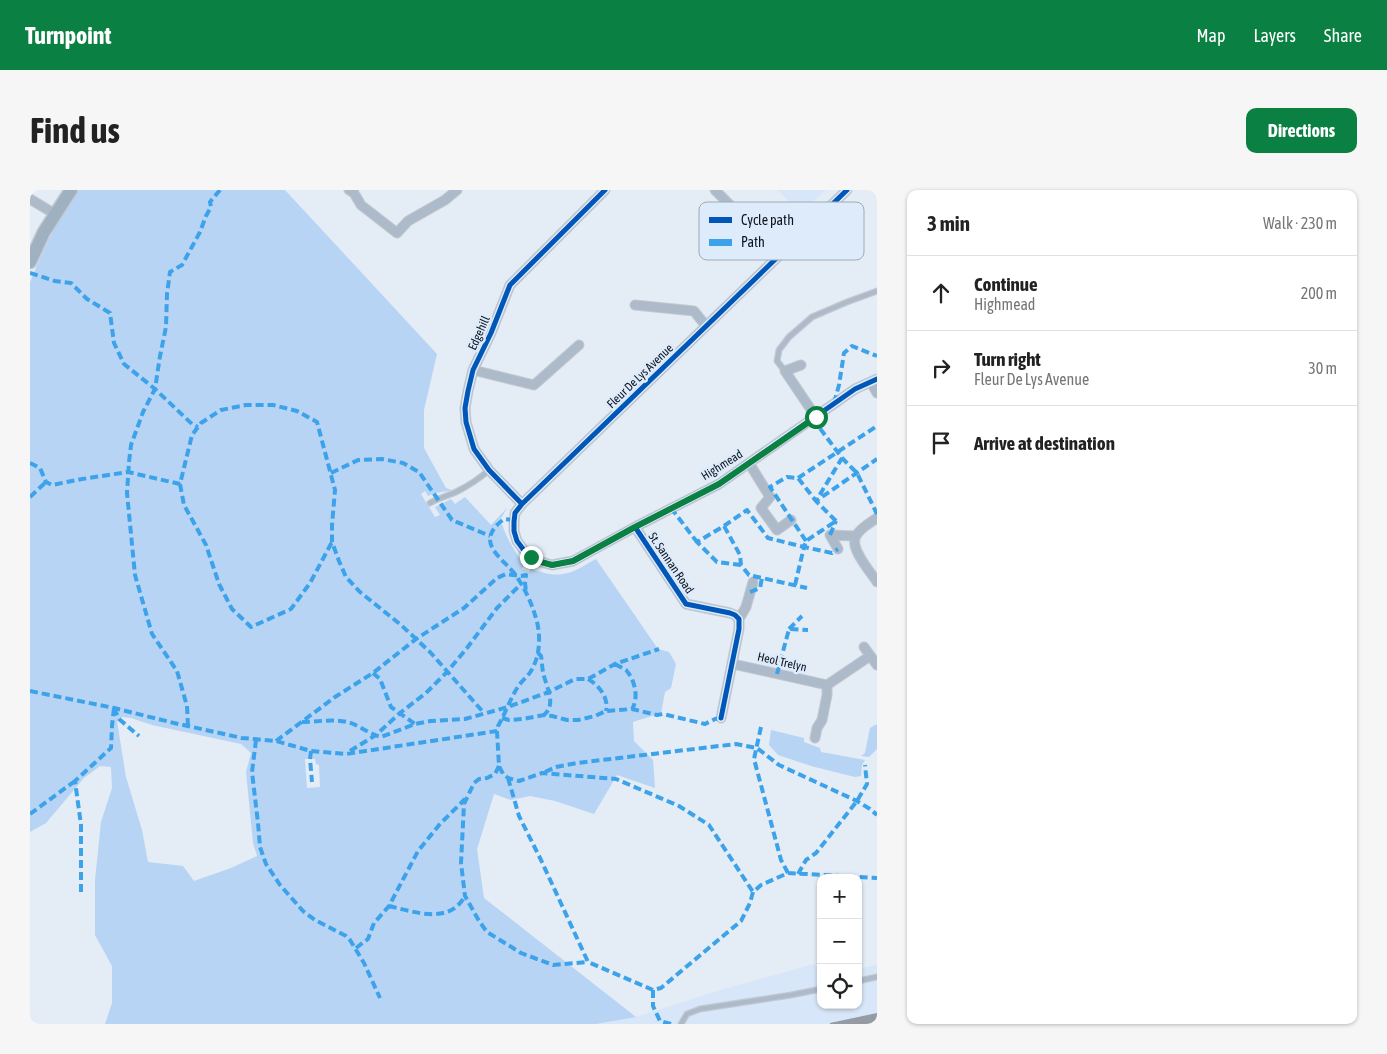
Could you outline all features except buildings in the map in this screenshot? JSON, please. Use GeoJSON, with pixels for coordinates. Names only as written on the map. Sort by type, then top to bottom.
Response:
{"type":"FeatureCollection","features":[{"type":"Feature","properties":{"kind":"main road"},"geometry":{"type":"LineString","coordinates":[[30,262],[44,232],[71,190]]}},
{"type":"Feature","properties":{"kind":"street"},"geometry":{"type":"LineString","coordinates":[[349,190],[354,193],[362,205],[397,233],[408,221],[445,200],[457,190]]}},
{"type":"Feature","properties":{"kind":"street","name":"Edgehill"},"geometry":{"type":"LineString","coordinates":[[522,504],[489,470],[474,449],[466,422],[465,408],[473,370],[491,333],[510,285],[605,190]]}},
{"type":"Feature","properties":{"kind":"street"},"geometry":{"type":"LineString","coordinates":[[715,190],[727,202]]}},
{"type":"Feature","properties":{"kind":"street","name":"Fleur De Lys Avenue"},"geometry":{"type":"LineString","coordinates":[[835,202],[847,190]]}},
{"type":"Feature","properties":{"kind":"street"},"geometry":{"type":"LineString","coordinates":[[30,199],[55,214]]}},
{"type":"Feature","properties":{"kind":"street","name":"Fleur De Lys Avenue"},"geometry":{"type":"LineString","coordinates":[[573,561],[552,565],[531,557],[517,541],[514,531],[515,513],[522,504],[775,260]]}},
{"type":"Feature","properties":{"kind":"street"},"geometry":{"type":"LineString","coordinates":[[635,305],[694,311],[706,326]]}},
{"type":"Feature","properties":{"kind":"street","name":"Edgehill"},"geometry":{"type":"LineString","coordinates":[[473,370],[534,385],[579,345]]}},
{"type":"Feature","properties":{"kind":"street"},"geometry":{"type":"LineString","coordinates":[[801,365],[785,371],[816,417]]}},
{"type":"Feature","properties":{"kind":"street"},"geometry":{"type":"LineString","coordinates":[[874,380],[877,393]]}},
{"type":"Feature","properties":{"kind":"street","name":"Highmead"},"geometry":{"type":"LineString","coordinates":[[573,561],[719,484],[855,389],[874,380]]}},
{"type":"Feature","properties":{"kind":"street"},"geometry":{"type":"LineString","coordinates":[[749,463],[770,497],[761,508],[777,530],[791,520]]}},
{"type":"Feature","properties":{"kind":"street"},"geometry":{"type":"LineString","coordinates":[[877,518],[864,526],[855,536],[854,544],[856,551],[877,582]]}},
{"type":"Feature","properties":{"kind":"street","name":"St. Sannan Road"},"geometry":{"type":"LineString","coordinates":[[635,527],[686,604],[730,613],[739,619]]}},
{"type":"Feature","properties":{"kind":"street"},"geometry":{"type":"LineString","coordinates":[[838,549],[830,535],[855,536]]}},
{"type":"Feature","properties":{"kind":"street"},"geometry":{"type":"LineString","coordinates":[[721,718],[739,629],[739,619],[746,608],[753,582]]}},
{"type":"Feature","properties":{"kind":"street"},"geometry":{"type":"LineString","coordinates":[[864,646],[877,665]]}},
{"type":"Feature","properties":{"kind":"street"},"geometry":{"type":"LineString","coordinates":[[815,738],[817,728],[822,720],[827,685],[870,656]]}},
{"type":"Feature","properties":{"kind":"street","name":"Heol Trelyn"},"geometry":{"type":"LineString","coordinates":[[732,664],[827,685]]}},
{"type":"Feature","properties":{"kind":"lane"},"geometry":{"type":"LineString","coordinates":[[785,371],[777,361],[779,350],[789,337],[812,317],[877,291]]}},
{"type":"Feature","properties":{"kind":"lane"},"geometry":{"type":"LineString","coordinates":[[430,503],[476,481],[489,470]]}},
{"type":"Feature","properties":{"kind":"lane"},"geometry":{"type":"LineString","coordinates":[[862,980],[877,977]]}},
{"type":"Feature","properties":{"kind":"lane"},"geometry":{"type":"LineString","coordinates":[[681,1024],[687,1014],[700,1009],[817,990]]}},
{"type":"Feature","properties":{"kind":"shaded area"},"geometry":{"type":"Polygon","coordinates":[[[79,190],[285,190],[437,354],[424,410],[424,448],[446,488],[452,490],[428,496],[425,491],[421,494],[435,517],[440,515],[435,507],[451,499],[455,504],[465,497],[491,525],[507,508],[496,523],[499,526],[502,524],[524,565],[522,569],[529,572],[531,569],[551,574],[567,573],[596,559],[658,649],[669,652],[676,664],[671,688],[665,692],[661,713],[633,722],[634,741],[653,760],[655,788],[617,775],[594,814],[555,801],[530,796],[511,800],[494,794],[477,849],[484,898],[636,1017],[596,1024],[105,1024],[112,1003],[112,966],[95,935],[95,880],[101,822],[112,788],[111,767],[100,766],[84,778],[46,823],[30,832],[30,282],[52,234],[79,190]],[[122,717],[117,721],[126,777],[142,830],[148,862],[183,866],[194,881],[231,868],[257,856],[253,843],[246,772],[251,753],[241,744],[122,717]],[[305,759],[307,788],[320,787],[319,765],[316,764],[315,759],[305,759]]]}},
{"type":"Feature","properties":{"kind":"shaded area"},"geometry":{"type":"Polygon","coordinates":[[[778,190],[826,190],[812,202],[789,202],[778,190]]]}},
{"type":"Feature","properties":{"kind":"shaded area"},"geometry":{"type":"Polygon","coordinates":[[[877,724],[877,749],[869,757],[861,756],[865,753],[870,728],[877,724]]]}},
{"type":"Feature","properties":{"kind":"shaded area"},"geometry":{"type":"Polygon","coordinates":[[[771,730],[804,738],[804,742],[820,748],[821,752],[865,760],[862,765],[861,776],[855,777],[811,766],[778,755],[769,745],[771,730]]]}},
{"type":"Feature","properties":{"kind":"shaded area"},"geometry":{"type":"Polygon","coordinates":[[[814,964],[817,967],[817,1009],[862,1009],[862,968],[877,965],[877,1024],[596,1024],[636,1017],[717,991],[814,964]]]}},
{"type":"Feature","properties":{"kind":"marked path"},"geometry":{"type":"LineString","coordinates":[[188,726],[187,706],[177,671],[152,634],[135,575],[127,493],[131,445],[143,412],[155,389],[166,327],[170,272],[182,265],[200,232],[211,207],[210,202],[220,190]]}},
{"type":"Feature","properties":{"kind":"marked path"},"geometry":{"type":"LineString","coordinates":[[30,273],[55,281],[71,283],[87,299],[110,313],[114,343],[124,364],[155,389],[192,424],[198,427]]}},
{"type":"Feature","properties":{"kind":"marked path"},"geometry":{"type":"LineString","coordinates":[[834,403],[844,353],[852,346],[877,356]]}},
{"type":"Feature","properties":{"kind":"marked path"},"geometry":{"type":"LineString","coordinates":[[30,463],[40,468],[46,482],[52,485],[128,472],[180,484],[192,435],[201,423],[221,410],[246,405],[273,405],[297,411],[317,422],[335,490],[332,542],[346,577],[360,592],[401,625],[430,652],[484,713]]}},
{"type":"Feature","properties":{"kind":"marked path"},"geometry":{"type":"LineString","coordinates":[[813,419],[842,458],[857,473],[877,514]]}},
{"type":"Feature","properties":{"kind":"marked path"},"geometry":{"type":"LineString","coordinates":[[798,478],[877,426]]}},
{"type":"Feature","properties":{"kind":"marked path"},"geometry":{"type":"LineString","coordinates":[[806,541],[770,487],[787,477],[798,478],[816,501],[842,458]]}},
{"type":"Feature","properties":{"kind":"marked path"},"geometry":{"type":"LineString","coordinates":[[331,473],[358,460],[382,459],[403,463],[419,472],[452,520],[490,536]]}},
{"type":"Feature","properties":{"kind":"marked path"},"geometry":{"type":"LineString","coordinates":[[836,521],[816,501],[877,459]]}},
{"type":"Feature","properties":{"kind":"marked path"},"geometry":{"type":"LineString","coordinates":[[30,497],[46,482]]}},
{"type":"Feature","properties":{"kind":"marked path"},"geometry":{"type":"LineString","coordinates":[[180,484],[184,505],[206,545],[219,584],[232,609],[251,627],[291,609],[310,583],[332,542]]}},
{"type":"Feature","properties":{"kind":"marked path"},"geometry":{"type":"LineString","coordinates":[[671,508],[697,542]]}},
{"type":"Feature","properties":{"kind":"marked path"},"geometry":{"type":"LineString","coordinates":[[724,526],[747,510],[768,538],[804,547],[806,541],[836,521]]}},
{"type":"Feature","properties":{"kind":"marked path"},"geometry":{"type":"LineString","coordinates":[[514,520],[504,519],[495,528],[491,535],[490,543],[498,556],[517,577],[528,596],[537,622],[539,643],[534,665],[516,690],[498,726],[499,766],[503,774],[508,778],[519,781],[542,773],[616,779],[679,806],[709,825],[753,892]]}},
{"type":"Feature","properties":{"kind":"marked path"},"geometry":{"type":"LineString","coordinates":[[830,535],[836,521]]}},
{"type":"Feature","properties":{"kind":"marked path"},"geometry":{"type":"LineString","coordinates":[[741,565],[717,562],[697,542],[724,526],[740,555],[741,565],[749,575],[762,578]]}},
{"type":"Feature","properties":{"kind":"marked path"},"geometry":{"type":"LineString","coordinates":[[795,585],[804,547],[832,553],[838,549]]}},
{"type":"Feature","properties":{"kind":"marked path"},"geometry":{"type":"LineString","coordinates":[[276,741],[335,697],[373,673],[416,639],[464,608],[497,578],[506,574],[526,575],[526,591]]}},
{"type":"Feature","properties":{"kind":"marked path"},"geometry":{"type":"LineString","coordinates":[[750,592],[760,588],[762,578],[807,588]]}},
{"type":"Feature","properties":{"kind":"marked path"},"geometry":{"type":"LineString","coordinates":[[350,751],[376,735],[426,693],[447,672],[497,608],[521,584]]}},
{"type":"Feature","properties":{"kind":"marked path"},"geometry":{"type":"LineString","coordinates":[[789,629],[802,616]]}},
{"type":"Feature","properties":{"kind":"marked path"},"geometry":{"type":"LineString","coordinates":[[777,674],[789,629],[808,630]]}},
{"type":"Feature","properties":{"kind":"marked path"},"geometry":{"type":"LineString","coordinates":[[302,722],[333,720],[351,723],[381,737],[415,724],[465,719],[508,707],[549,692],[575,679],[588,679],[615,664],[659,649]]}},
{"type":"Feature","properties":{"kind":"marked path"},"geometry":{"type":"LineString","coordinates":[[538,653],[541,656],[543,672],[550,695],[550,706],[544,715]]}},
{"type":"Feature","properties":{"kind":"marked path"},"geometry":{"type":"LineString","coordinates":[[615,664],[626,670],[634,684],[636,694],[632,709]]}},
{"type":"Feature","properties":{"kind":"marked path"},"geometry":{"type":"LineString","coordinates":[[373,673],[380,679],[391,707],[415,724]]}},
{"type":"Feature","properties":{"kind":"marked path"},"geometry":{"type":"LineString","coordinates":[[588,679],[596,685],[605,697],[606,711]]}},
{"type":"Feature","properties":{"kind":"marked path"},"geometry":{"type":"LineString","coordinates":[[30,691],[114,708],[242,738],[276,741],[311,751],[346,754],[497,731]]}},
{"type":"Feature","properties":{"kind":"marked path"},"geometry":{"type":"LineString","coordinates":[[114,708],[119,719],[139,736]]}},
{"type":"Feature","properties":{"kind":"marked path"},"geometry":{"type":"LineString","coordinates":[[81,892],[81,825],[75,781],[111,748],[114,708]]}},
{"type":"Feature","properties":{"kind":"marked path"},"geometry":{"type":"LineString","coordinates":[[502,718],[509,720],[544,715],[567,720],[578,720],[606,711],[632,709],[705,724],[721,718]]}},
{"type":"Feature","properties":{"kind":"marked path"},"geometry":{"type":"LineString","coordinates":[[761,727],[754,759],[781,860],[788,873]]}},
{"type":"Feature","properties":{"kind":"marked path"},"geometry":{"type":"LineString","coordinates":[[256,740],[252,772],[260,847],[266,864],[280,885],[303,911],[350,940],[364,963],[380,998]]}},
{"type":"Feature","properties":{"kind":"marked path"},"geometry":{"type":"LineString","coordinates":[[545,772],[556,767],[577,763],[736,744],[757,748],[779,765],[857,801],[877,815]]}},
{"type":"Feature","properties":{"kind":"marked path"},"geometry":{"type":"LineString","coordinates":[[311,751],[312,782]]}},
{"type":"Feature","properties":{"kind":"marked path"},"geometry":{"type":"LineString","coordinates":[[798,874],[806,860],[816,853],[857,801],[867,784],[865,765]]}},
{"type":"Feature","properties":{"kind":"marked path"},"geometry":{"type":"LineString","coordinates":[[499,766],[495,774],[479,779],[474,783],[464,804],[461,863],[465,896],[487,932],[521,953],[553,965],[588,962]]}},
{"type":"Feature","properties":{"kind":"marked path"},"geometry":{"type":"LineString","coordinates":[[508,778],[519,816],[588,962],[653,990]]}},
{"type":"Feature","properties":{"kind":"marked path"},"geometry":{"type":"LineString","coordinates":[[30,814],[75,781]]}},
{"type":"Feature","properties":{"kind":"marked path"},"geometry":{"type":"LineString","coordinates":[[356,948],[368,939],[374,923],[389,906],[418,851],[440,824],[465,799]]}},
{"type":"Feature","properties":{"kind":"marked path"},"geometry":{"type":"LineString","coordinates":[[671,1024],[660,1021],[653,1006],[653,990],[661,988],[741,921],[753,892],[761,885],[788,873],[877,878]]}},
{"type":"Feature","properties":{"kind":"marked path"},"geometry":{"type":"LineString","coordinates":[[389,906],[420,913],[441,913],[450,911],[465,896]]}},
{"type":"Feature","properties":{"kind":"cycle path"},"geometry":{"type":"LineString","coordinates":[[522,504],[489,470],[474,449],[466,422],[465,408],[473,370],[491,333],[510,285],[605,190]]}},
{"type":"Feature","properties":{"kind":"cycle path"},"geometry":{"type":"LineString","coordinates":[[835,202],[847,190]]}},
{"type":"Feature","properties":{"kind":"cycle path"},"geometry":{"type":"LineString","coordinates":[[775,260],[522,504],[515,513],[514,531],[517,541],[523,549],[531,557],[552,565],[573,561],[719,484],[855,389],[877,379]]}},
{"type":"Feature","properties":{"kind":"cycle path"},"geometry":{"type":"LineString","coordinates":[[635,527],[686,604],[730,613],[739,619],[739,629],[721,718]]}},
{"type":"Feature","properties":{"kind":"route"},"geometry":{"type":"LineString","coordinates":[[531,557],[552,565],[573,561],[719,484],[816,417]]}}]}
